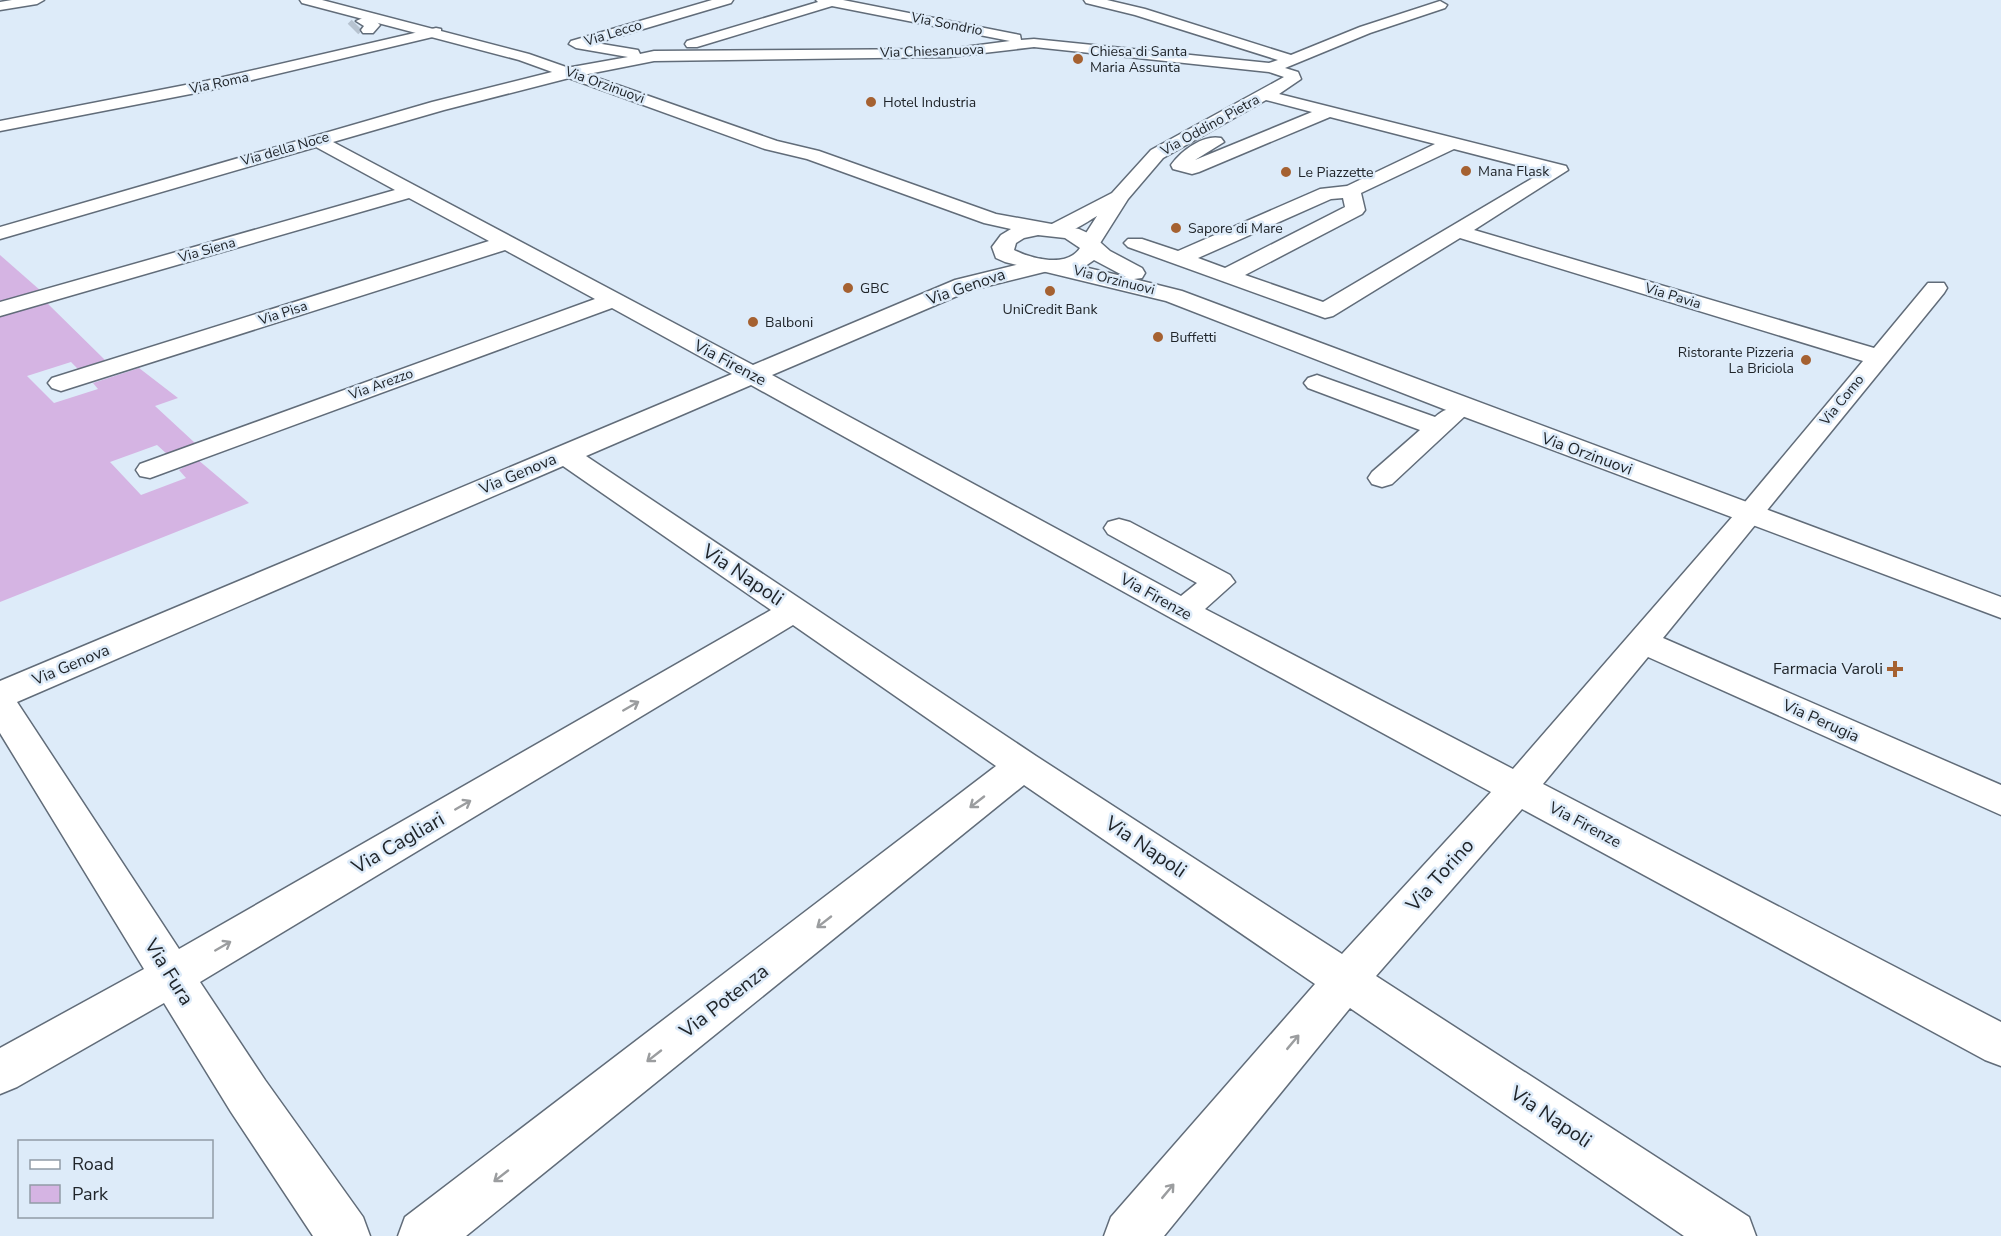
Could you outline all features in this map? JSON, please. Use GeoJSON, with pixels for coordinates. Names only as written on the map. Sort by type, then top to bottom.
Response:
{"type":"FeatureCollection","features":[{"type":"Feature","properties":{"kind":"street"},"geometry":{"type":"LineString","coordinates":[[0,6],[37,0]]}},
{"type":"Feature","properties":{"kind":"street","name":"Via Orzinuovi"},"geometry":{"type":"LineString","coordinates":[[308,0],[357,32],[436,32]]}},
{"type":"Feature","properties":{"kind":"street","name":"Via Orzinuovi"},"geometry":{"type":"LineString","coordinates":[[360,0],[407,17],[436,32],[572,72],[771,145],[813,155],[991,219],[1076,235],[1174,296]]}},
{"type":"Feature","properties":{"kind":"street","name":"Via Lecco"},"geometry":{"type":"LineString","coordinates":[[646,57],[576,44],[726,0]]}},
{"type":"Feature","properties":{"kind":"street"},"geometry":{"type":"LineString","coordinates":[[1091,0],[1151,15],[1293,67]]}},
{"type":"Feature","properties":{"kind":"street"},"geometry":{"type":"LineString","coordinates":[[524,57],[585,62],[646,57],[827,1]]}},
{"type":"Feature","properties":{"kind":"street","name":"Via Sondrio"},"geometry":{"type":"LineString","coordinates":[[827,1],[952,24],[1034,43]]}},
{"type":"Feature","properties":{"kind":"street","name":"Via Oddino Pietra"},"geometry":{"type":"LineString","coordinates":[[1091,246],[1120,196],[1157,154],[1293,79],[1293,67],[1421,11],[1440,5]]}},
{"type":"Feature","properties":{"kind":"street"},"geometry":{"type":"LineString","coordinates":[[1399,6],[1421,11]]}},
{"type":"Feature","properties":{"kind":"street","name":"Via Roma"},"geometry":{"type":"LineString","coordinates":[[1,125],[206,86],[357,32],[436,32]]}},
{"type":"Feature","properties":{"kind":"street","name":"Via Chiesanuova"},"geometry":{"type":"LineString","coordinates":[[572,72],[646,57],[949,53],[1034,43],[1271,68],[1293,67]]}},
{"type":"Feature","properties":{"kind":"street"},"geometry":{"type":"LineString","coordinates":[[511,87],[534,74],[524,57]]}},
{"type":"Feature","properties":{"kind":"street","name":"Via della Noce"},"geometry":{"type":"LineString","coordinates":[[0,233],[316,140],[572,72]]}},
{"type":"Feature","properties":{"kind":"street"},"geometry":{"type":"LineString","coordinates":[[1135,243],[1325,311],[1559,170],[1305,103],[1265,95]]}},
{"type":"Feature","properties":{"kind":"street"},"geometry":{"type":"LineString","coordinates":[[1305,103],[1194,151],[1180,165],[1192,168],[1331,110]]}},
{"type":"Feature","properties":{"kind":"street","name":"Via Firenze"},"geometry":{"type":"LineString","coordinates":[[316,140],[751,374],[1183,611],[2001,1045]]}},
{"type":"Feature","properties":{"kind":"street"},"geometry":{"type":"LineString","coordinates":[[1179,259],[1327,193],[1352,191],[1453,142]]}},
{"type":"Feature","properties":{"kind":"street","name":"Via Orzinuovi"},"geometry":{"type":"LineString","coordinates":[[771,145],[795,161],[1005,247],[1022,262],[1174,296],[1462,407],[2001,608]]}},
{"type":"Feature","properties":{"kind":"street"},"geometry":{"type":"LineString","coordinates":[[1226,276],[1355,210],[1352,191]]}},
{"type":"Feature","properties":{"kind":"street","name":"Via Siena"},"geometry":{"type":"LineString","coordinates":[[0,309],[413,192]]}},
{"type":"Feature","properties":{"kind":"street"},"geometry":{"type":"LineString","coordinates":[[1051,230],[1120,196]]}},
{"type":"Feature","properties":{"kind":"street","name":"Via Orzinuovi"},"geometry":{"type":"LineString","coordinates":[[1005,247],[1026,232],[1051,230]]}},
{"type":"Feature","properties":{"kind":"street","name":"Via Pavia"},"geometry":{"type":"LineString","coordinates":[[1468,235],[1877,357]]}},
{"type":"Feature","properties":{"kind":"street","name":"Via Pisa"},"geometry":{"type":"LineString","coordinates":[[61,383],[506,243]]}},
{"type":"Feature","properties":{"kind":"street","name":"Via Orzinuovi"},"geometry":{"type":"LineString","coordinates":[[1047,266],[1082,259],[1091,246]]}},
{"type":"Feature","properties":{"kind":"street","name":"Via Genova"},"geometry":{"type":"LineString","coordinates":[[0,695],[963,285],[1001,262],[1005,247]]}},
{"type":"Feature","properties":{"kind":"street","name":"Via Genova"},"geometry":{"type":"LineString","coordinates":[[963,285],[1047,266]]}},
{"type":"Feature","properties":{"kind":"street","name":"Via Como"},"geometry":{"type":"LineString","coordinates":[[1750,514],[1936,288]]}},
{"type":"Feature","properties":{"kind":"street","name":"Via Arezzo"},"geometry":{"type":"LineString","coordinates":[[150,470],[613,300]]}},
{"type":"Feature","properties":{"kind":"street"},"geometry":{"type":"LineString","coordinates":[[1317,383],[1439,428]]}},
{"type":"Feature","properties":{"kind":"street"},"geometry":{"type":"LineString","coordinates":[[1382,478],[1462,407]]}},
{"type":"Feature","properties":{"kind":"street","name":"Via Napoli"},"geometry":{"type":"LineString","coordinates":[[565,454],[1023,765],[1730,1236]]}},
{"type":"Feature","properties":{"kind":"street","name":"Via Torino"},"geometry":{"type":"LineString","coordinates":[[1130,1236],[1346,980],[1516,789],[1750,514]]}},
{"type":"Feature","properties":{"kind":"street"},"geometry":{"type":"LineString","coordinates":[[1119,528],[1219,582],[1183,611]]}},
{"type":"Feature","properties":{"kind":"street","name":"Via Cagliari"},"geometry":{"type":"LineString","coordinates":[[0,1072],[172,976],[795,610]]}},
{"type":"Feature","properties":{"kind":"street","name":"Via Perugia"},"geometry":{"type":"LineString","coordinates":[[1641,641],[2001,801]]}},
{"type":"Feature","properties":{"kind":"street","name":"Via Fura"},"geometry":{"type":"LineString","coordinates":[[0,704],[248,1096],[344,1236]]}},
{"type":"Feature","properties":{"kind":"street","name":"Via Potenza"},"geometry":{"type":"LineString","coordinates":[[424,1236],[1023,765]]}},
{"type":"Feature","properties":{"kind":"green space"},"geometry":{"type":"Polygon","coordinates":[[[0,255],[41,291],[0,303],[0,255]]]}},
{"type":"Feature","properties":{"kind":"green space"},"geometry":{"type":"Polygon","coordinates":[[[46,302],[105,360],[78,369],[71,362],[27,376],[54,403],[98,389],[93,383],[139,368],[178,398],[155,406],[195,443],[167,454],[157,445],[110,462],[141,495],[186,478],[179,470],[197,459],[249,503],[0,602],[0,316],[46,302]]]}},
{"type":"Feature","properties":{"kind":"tunnel"},"geometry":{"type":"LineString","coordinates":[[353,29],[357,25]]}},
{"type":"Feature","properties":{"kind":"place","name":"Chiesa di Santa Maria Assunta"},"geometry":{"type":"Point","coordinates":[1078,59]}},
{"type":"Feature","properties":{"kind":"place","name":"Hotel Industria"},"geometry":{"type":"Point","coordinates":[871,102]}},
{"type":"Feature","properties":{"kind":"place","name":"Mana Flask"},"geometry":{"type":"Point","coordinates":[1466,171]}},
{"type":"Feature","properties":{"kind":"place","name":"Le Piazzette"},"geometry":{"type":"Point","coordinates":[1286,172]}},
{"type":"Feature","properties":{"kind":"place","name":"Sapore di Mare"},"geometry":{"type":"Point","coordinates":[1176,228]}},
{"type":"Feature","properties":{"kind":"place","name":"GBC"},"geometry":{"type":"Point","coordinates":[848,288]}},
{"type":"Feature","properties":{"kind":"place","name":"UniCredit Bank"},"geometry":{"type":"Point","coordinates":[1050,291]}},
{"type":"Feature","properties":{"kind":"place","name":"Balboni"},"geometry":{"type":"Point","coordinates":[753,322]}},
{"type":"Feature","properties":{"kind":"place","name":"Buffetti"},"geometry":{"type":"Point","coordinates":[1158,337]}},
{"type":"Feature","properties":{"kind":"place","name":"Ristorante Pizzeria La Briciola"},"geometry":{"type":"Point","coordinates":[1806,360]}},
{"type":"Feature","properties":{"kind":"place","name":"Farmacia Varoli"},"geometry":{"type":"Point","coordinates":[1895,669]}}]}
